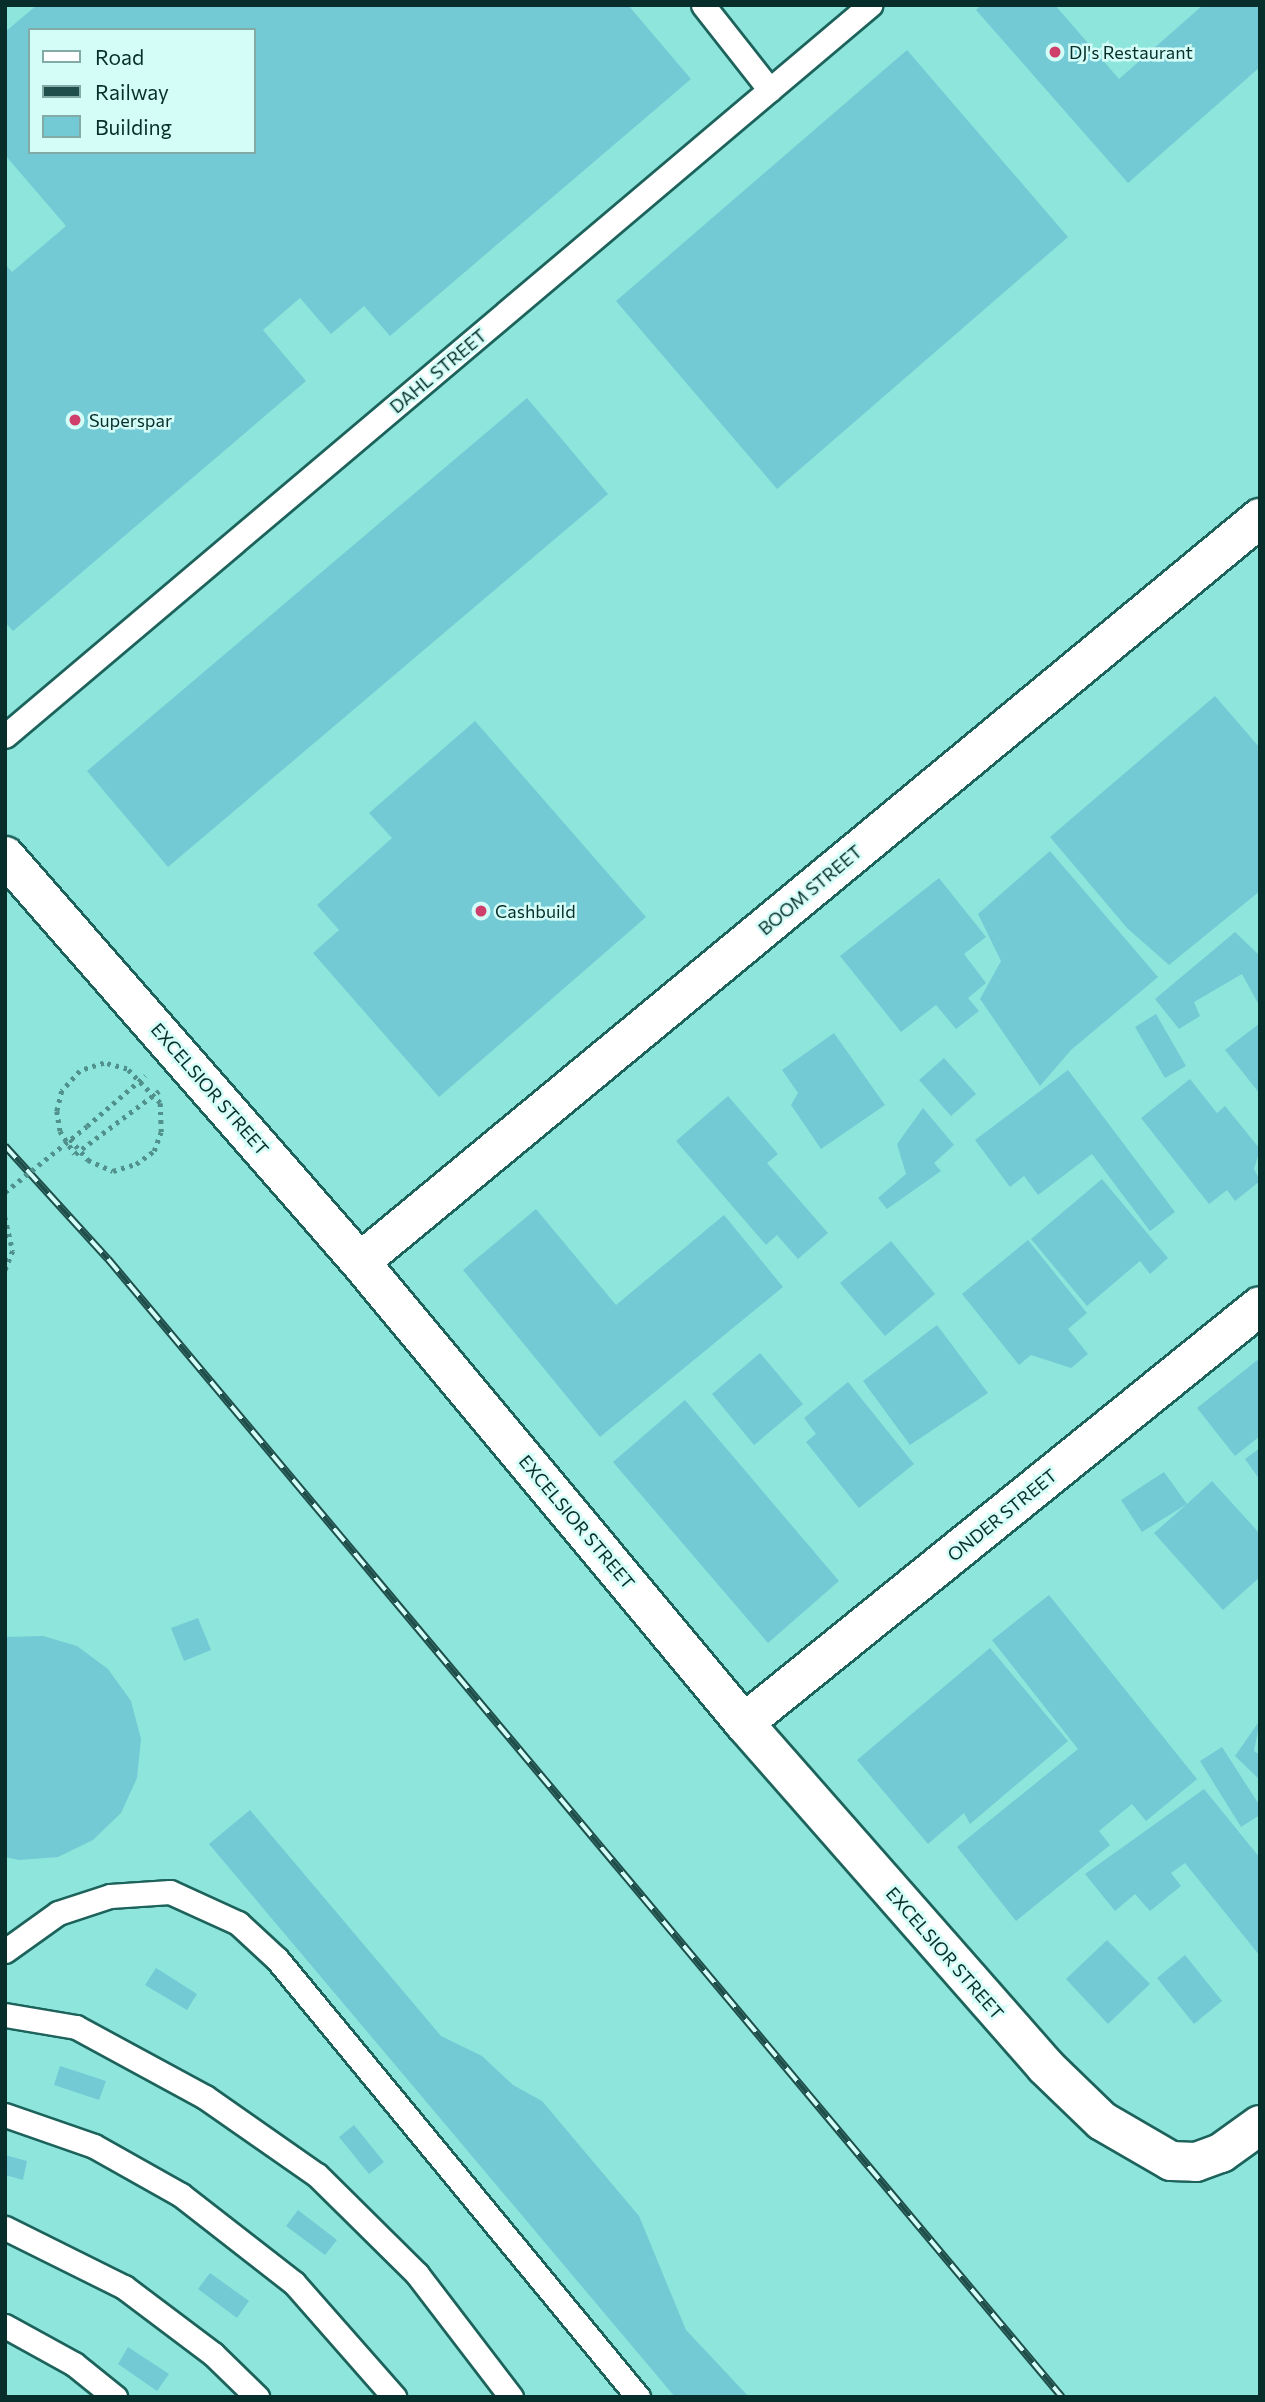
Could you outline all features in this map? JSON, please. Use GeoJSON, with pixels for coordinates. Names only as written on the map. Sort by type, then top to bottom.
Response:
{"type":"FeatureCollection","features":[{"type":"Feature","properties":{"kind":"street","name":"BOOM STREET"},"geometry":{"type":"LineString","coordinates":[[360,1262],[1260,518]]}},
{"type":"Feature","properties":{"kind":"street","name":"EXCELSIOR STREET"},"geometry":{"type":"LineString","coordinates":[[5,856],[360,1262],[744,1723],[1045,2066],[1102,2121],[1171,2161],[1196,2162],[1221,2153],[1260,2125]]}},
{"type":"Feature","properties":{"kind":"street","name":"ONDER STREET"},"geometry":{"type":"LineString","coordinates":[[744,1723],[1260,1306]]}},
{"type":"Feature","properties":{"kind":"lane"},"geometry":{"type":"LineString","coordinates":[[703,5],[770,90]]}},
{"type":"Feature","properties":{"kind":"lane","name":"DAHL STREET"},"geometry":{"type":"LineString","coordinates":[[5,736],[870,5]]}},
{"type":"Feature","properties":{"kind":"lane"},"geometry":{"type":"LineString","coordinates":[[5,1951],[58,1913],[110,1896],[170,1892],[238,1923],[277,1959],[638,2397]]}},
{"type":"Feature","properties":{"kind":"lane"},"geometry":{"type":"LineString","coordinates":[[5,2015],[76,2028],[205,2097],[317,2175],[417,2274],[511,2397]]}},
{"type":"Feature","properties":{"kind":"lane"},"geometry":{"type":"LineString","coordinates":[[5,2115],[93,2146],[181,2195],[294,2283],[394,2397]]}},
{"type":"Feature","properties":{"kind":"lane"},"geometry":{"type":"LineString","coordinates":[[5,2228],[124,2287],[214,2354],[257,2397]]}},
{"type":"Feature","properties":{"kind":"lane"},"geometry":{"type":"LineString","coordinates":[[5,2326],[74,2364],[115,2397]]}},
{"type":"Feature","properties":{"kind":"path"},"geometry":{"type":"LineString","coordinates":[[70,1139],[88,1160],[113,1171],[136,1164],[154,1151],[161,1132],[160,1103],[127,1069],[104,1063],[80,1071],[62,1091],[57,1111],[60,1131],[75,1154],[191,1068]]}},
{"type":"Feature","properties":{"kind":"path"},"geometry":{"type":"LineString","coordinates":[[5,1192],[146,1075]]}},
{"type":"Feature","properties":{"kind":"path"},"geometry":{"type":"LineString","coordinates":[[5,1217],[13,1251],[5,1271]]}},
{"type":"Feature","properties":{"kind":"building"},"geometry":{"type":"Polygon","coordinates":[[[37,5],[628,5],[691,79],[390,336],[364,306],[331,334],[300,298],[263,330],[306,381],[13,631],[5,622],[5,264],[12,272],[66,226],[5,155],[5,32],[37,5]]]}},
{"type":"Feature","properties":{"kind":"building"},"geometry":{"type":"Polygon","coordinates":[[[981,5],[1055,5],[1119,79],[1203,5],[1260,5],[1260,67],[1128,183],[976,10],[981,5]]]}},
{"type":"Feature","properties":{"kind":"building"},"geometry":{"type":"Polygon","coordinates":[[[907,50],[1068,237],[777,489],[616,301],[907,50]]]}},
{"type":"Feature","properties":{"kind":"building"},"geometry":{"type":"Polygon","coordinates":[[[527,398],[608,494],[168,867],[87,771],[527,398]]]}},
{"type":"Feature","properties":{"kind":"building"},"geometry":{"type":"Polygon","coordinates":[[[1215,696],[1260,748],[1260,891],[1169,965],[1127,928],[1050,837],[1215,696]]]}},
{"type":"Feature","properties":{"kind":"building","name":"Cashbuild"},"geometry":{"type":"Polygon","coordinates":[[[475,721],[646,917],[439,1097],[313,953],[339,930],[317,905],[392,838],[369,813],[475,721]]]}},
{"type":"Feature","properties":{"kind":"building"},"geometry":{"type":"Polygon","coordinates":[[[1050,851],[1158,977],[1071,1050],[1040,1086],[980,999],[1001,961],[978,914],[1050,851]]]}},
{"type":"Feature","properties":{"kind":"building"},"geometry":{"type":"Polygon","coordinates":[[[939,878],[986,937],[964,954],[986,983],[968,998],[979,1011],[956,1029],[936,1005],[901,1032],[840,956],[939,878]]]}},
{"type":"Feature","properties":{"kind":"building"},"geometry":{"type":"Polygon","coordinates":[[[1235,932],[1260,956],[1260,1007],[1242,974],[1194,1002],[1200,1016],[1179,1029],[1155,999],[1235,932]]]}},
{"type":"Feature","properties":{"kind":"building"},"geometry":{"type":"Polygon","coordinates":[[[1156,1014],[1186,1066],[1165,1078],[1135,1027],[1156,1014]]]}},
{"type":"Feature","properties":{"kind":"building"},"geometry":{"type":"Polygon","coordinates":[[[1260,1023],[1260,1094],[1225,1050],[1260,1023]]]}},
{"type":"Feature","properties":{"kind":"building"},"geometry":{"type":"Polygon","coordinates":[[[834,1033],[885,1105],[821,1149],[791,1105],[798,1093],[782,1070],[834,1033]]]}},
{"type":"Feature","properties":{"kind":"building"},"geometry":{"type":"Polygon","coordinates":[[[944,1058],[976,1094],[951,1116],[919,1080],[944,1058]]]}},
{"type":"Feature","properties":{"kind":"building"},"geometry":{"type":"Polygon","coordinates":[[[1068,1070],[1175,1212],[1150,1231],[1092,1154],[1038,1195],[1024,1176],[1010,1187],[975,1140],[1068,1070]]]}},
{"type":"Feature","properties":{"kind":"building"},"geometry":{"type":"Polygon","coordinates":[[[1190,1079],[1217,1113],[1225,1106],[1260,1149],[1254,1169],[1260,1181],[1235,1201],[1227,1190],[1209,1204],[1141,1118],[1190,1079]]]}},
{"type":"Feature","properties":{"kind":"building"},"geometry":{"type":"Polygon","coordinates":[[[728,1096],[778,1154],[767,1163],[828,1233],[798,1259],[777,1235],[766,1245],[676,1141],[728,1096]]]}},
{"type":"Feature","properties":{"kind":"building"},"geometry":{"type":"Polygon","coordinates":[[[923,1108],[954,1145],[934,1163],[941,1171],[887,1209],[878,1198],[906,1174],[897,1144],[923,1108]]]}},
{"type":"Feature","properties":{"kind":"building"},"geometry":{"type":"Polygon","coordinates":[[[1102,1179],[1168,1258],[1150,1274],[1140,1261],[1087,1306],[1031,1239],[1102,1179]]]}},
{"type":"Feature","properties":{"kind":"building"},"geometry":{"type":"Polygon","coordinates":[[[536,1209],[616,1305],[724,1215],[783,1287],[600,1437],[463,1270],[536,1209]]]}},
{"type":"Feature","properties":{"kind":"building"},"geometry":{"type":"Polygon","coordinates":[[[1028,1240],[1087,1313],[1068,1329],[1088,1354],[1071,1368],[1031,1355],[1019,1365],[962,1294],[1028,1240]]]}},
{"type":"Feature","properties":{"kind":"building"},"geometry":{"type":"Polygon","coordinates":[[[891,1241],[935,1294],[885,1336],[840,1283],[891,1241]]]}},
{"type":"Feature","properties":{"kind":"building"},"geometry":{"type":"Polygon","coordinates":[[[937,1325],[988,1393],[910,1445],[863,1381],[937,1325]]]}},
{"type":"Feature","properties":{"kind":"building"},"geometry":{"type":"Polygon","coordinates":[[[760,1353],[803,1404],[754,1445],[712,1394],[760,1353]]]}},
{"type":"Feature","properties":{"kind":"building"},"geometry":{"type":"Polygon","coordinates":[[[1260,1358],[1260,1436],[1235,1456],[1197,1408],[1260,1358]]]}},
{"type":"Feature","properties":{"kind":"building"},"geometry":{"type":"Polygon","coordinates":[[[848,1382],[914,1464],[859,1508],[806,1442],[816,1434],[804,1418],[848,1382]]]}},
{"type":"Feature","properties":{"kind":"building"},"geometry":{"type":"Polygon","coordinates":[[[685,1400],[839,1581],[768,1643],[613,1462],[685,1400]]]}},
{"type":"Feature","properties":{"kind":"building"},"geometry":{"type":"Polygon","coordinates":[[[1260,1448],[1260,1480],[1245,1459],[1260,1448]]]}},
{"type":"Feature","properties":{"kind":"building"},"geometry":{"type":"Polygon","coordinates":[[[1164,1472],[1187,1504],[1142,1532],[1121,1500],[1164,1472]]]}},
{"type":"Feature","properties":{"kind":"building"},"geometry":{"type":"Polygon","coordinates":[[[1212,1481],[1260,1534],[1260,1577],[1223,1610],[1154,1533],[1212,1481]]]}},
{"type":"Feature","properties":{"kind":"building"},"geometry":{"type":"Polygon","coordinates":[[[1049,1595],[1197,1779],[1146,1821],[1132,1804],[1099,1831],[1110,1845],[1016,1921],[957,1847],[1078,1749],[992,1640],[1049,1595]]]}},
{"type":"Feature","properties":{"kind":"building"},"geometry":{"type":"Polygon","coordinates":[[[198,1618],[211,1650],[184,1661],[171,1628],[198,1618]]]}},
{"type":"Feature","properties":{"kind":"building"},"geometry":{"type":"Polygon","coordinates":[[[43,1636],[77,1646],[108,1669],[131,1701],[141,1739],[137,1778],[121,1813],[93,1840],[58,1857],[19,1860],[5,1857],[5,1637],[43,1636]]]}},
{"type":"Feature","properties":{"kind":"building"},"geometry":{"type":"Polygon","coordinates":[[[990,1648],[1068,1741],[970,1824],[964,1813],[928,1844],[857,1760],[990,1648]]]}},
{"type":"Feature","properties":{"kind":"building"},"geometry":{"type":"Polygon","coordinates":[[[1260,1720],[1254,1751],[1260,1755],[1260,1780],[1235,1756],[1260,1720]]]}},
{"type":"Feature","properties":{"kind":"building"},"geometry":{"type":"Polygon","coordinates":[[[1222,1747],[1260,1806],[1260,1815],[1241,1827],[1200,1761],[1222,1747]]]}},
{"type":"Feature","properties":{"kind":"building"},"geometry":{"type":"Polygon","coordinates":[[[1204,1789],[1260,1858],[1260,1956],[1185,1863],[1171,1873],[1181,1886],[1150,1911],[1135,1894],[1115,1911],[1085,1874],[1204,1789]]]}},
{"type":"Feature","properties":{"kind":"building"},"geometry":{"type":"Polygon","coordinates":[[[250,1810],[441,2036],[482,2056],[513,2085],[542,2101],[639,2216],[686,2330],[749,2397],[675,2397],[209,1844],[250,1810]]]}},
{"type":"Feature","properties":{"kind":"building"},"geometry":{"type":"Polygon","coordinates":[[[1107,1940],[1150,1984],[1108,2024],[1066,1979],[1107,1940]]]}},
{"type":"Feature","properties":{"kind":"building"},"geometry":{"type":"Polygon","coordinates":[[[1185,1955],[1222,2001],[1194,2024],[1157,1978],[1185,1955]]]}},
{"type":"Feature","properties":{"kind":"building"},"geometry":{"type":"Polygon","coordinates":[[[156,1968],[197,1994],[187,2010],[145,1985],[156,1968]]]}},
{"type":"Feature","properties":{"kind":"building"},"geometry":{"type":"Polygon","coordinates":[[[60,2066],[106,2081],[99,2100],[54,2085],[60,2066]]]}},
{"type":"Feature","properties":{"kind":"building"},"geometry":{"type":"Polygon","coordinates":[[[354,2125],[384,2162],[369,2174],[339,2137],[354,2125]]]}},
{"type":"Feature","properties":{"kind":"building"},"geometry":{"type":"Polygon","coordinates":[[[5,2155],[27,2161],[23,2180],[5,2175],[5,2155]]]}},
{"type":"Feature","properties":{"kind":"building"},"geometry":{"type":"Polygon","coordinates":[[[298,2210],[337,2240],[325,2255],[286,2226],[298,2210]]]}},
{"type":"Feature","properties":{"kind":"building"},"geometry":{"type":"Polygon","coordinates":[[[210,2273],[249,2301],[237,2318],[198,2289],[210,2273]]]}},
{"type":"Feature","properties":{"kind":"building"},"geometry":{"type":"Polygon","coordinates":[[[128,2347],[169,2374],[157,2391],[118,2364],[128,2347]]]}},
{"type":"Feature","properties":{"kind":"railway"},"geometry":{"type":"LineString","coordinates":[[5,1146],[108,1259],[1062,2397]]}},
{"type":"Feature","properties":{"kind":"place","name":"DJ's Restaurant"},"geometry":{"type":"Point","coordinates":[1055,52]}},
{"type":"Feature","properties":{"kind":"place","name":"Superspar"},"geometry":{"type":"Point","coordinates":[75,420]}},
{"type":"Feature","properties":{"kind":"place","name":"Cashbuild"},"geometry":{"type":"Point","coordinates":[481,911]}}]}
